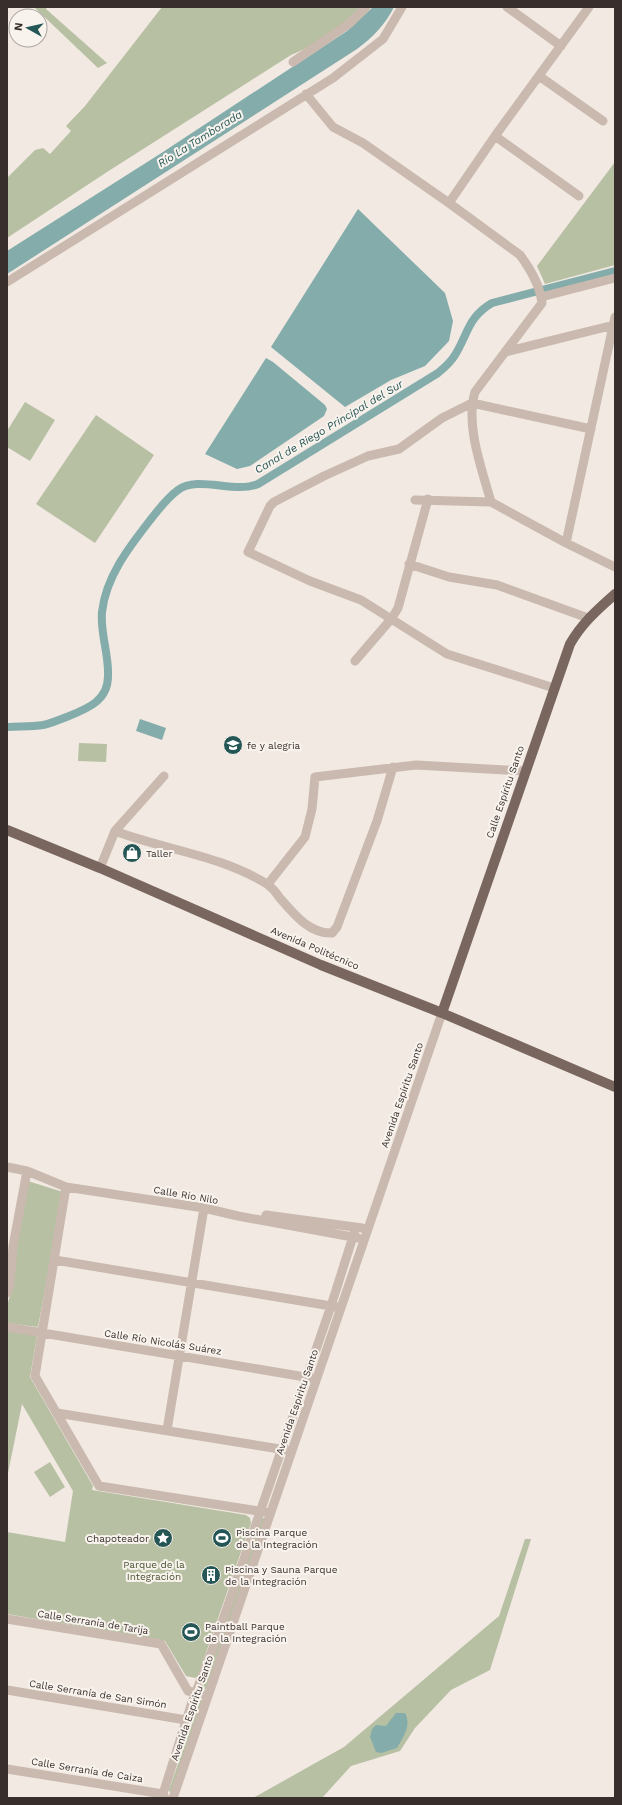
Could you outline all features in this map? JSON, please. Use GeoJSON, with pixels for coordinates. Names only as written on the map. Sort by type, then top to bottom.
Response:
{"type":"FeatureCollection","features":[{"type":"Feature","properties":{"kind":"main road","name":"Calle Espíritu Santo"},"geometry":{"type":"LineString","coordinates":[[442,1013],[570,644],[578,630],[588,618],[615,594]]}},
{"type":"Feature","properties":{"kind":"main road","name":"Avenida Politécnico"},"geometry":{"type":"LineString","coordinates":[[7,830],[100,868],[321,965],[442,1013],[615,1087]]}},
{"type":"Feature","properties":{"kind":"street"},"geometry":{"type":"LineString","coordinates":[[293,62],[350,23],[366,7]]}},
{"type":"Feature","properties":{"kind":"street"},"geometry":{"type":"LineString","coordinates":[[7,282],[339,73],[383,39],[402,7]]}},
{"type":"Feature","properties":{"kind":"street"},"geometry":{"type":"LineString","coordinates":[[507,7],[561,46]]}},
{"type":"Feature","properties":{"kind":"street"},"geometry":{"type":"LineString","coordinates":[[449,203],[495,136],[589,7]]}},
{"type":"Feature","properties":{"kind":"street"},"geometry":{"type":"LineString","coordinates":[[539,76],[603,121]]}},
{"type":"Feature","properties":{"kind":"street"},"geometry":{"type":"LineString","coordinates":[[306,94],[334,127],[363,143],[520,255],[540,292],[542,303],[475,392],[472,403],[474,434],[491,502]]}},
{"type":"Feature","properties":{"kind":"street"},"geometry":{"type":"LineString","coordinates":[[495,136],[579,196]]}},
{"type":"Feature","properties":{"kind":"street"},"geometry":{"type":"LineString","coordinates":[[540,292],[615,278]]}},
{"type":"Feature","properties":{"kind":"street"},"geometry":{"type":"LineString","coordinates":[[505,352],[614,321],[566,543]]}},
{"type":"Feature","properties":{"kind":"street"},"geometry":{"type":"LineString","coordinates":[[554,688],[447,654],[392,618],[361,600],[310,581],[248,552],[270,506],[274,502],[324,476],[368,456],[399,449],[442,418],[472,403],[591,429]]}},
{"type":"Feature","properties":{"kind":"street"},"geometry":{"type":"LineString","coordinates":[[355,661],[392,618],[398,608],[428,499]]}},
{"type":"Feature","properties":{"kind":"street"},"geometry":{"type":"LineString","coordinates":[[415,500],[428,499],[491,502],[566,543],[615,567]]}},
{"type":"Feature","properties":{"kind":"street"},"geometry":{"type":"LineString","coordinates":[[409,564],[449,577],[497,585],[588,618]]}},
{"type":"Feature","properties":{"kind":"street"},"geometry":{"type":"LineString","coordinates":[[268,884],[305,837],[312,809],[315,777],[416,765],[525,771]]}},
{"type":"Feature","properties":{"kind":"street"},"geometry":{"type":"LineString","coordinates":[[115,831],[148,843],[226,864],[268,884],[300,920],[313,929],[324,934],[332,933],[338,927],[377,822],[393,767]]}},
{"type":"Feature","properties":{"kind":"street"},"geometry":{"type":"LineString","coordinates":[[100,868],[115,831],[164,776]]}},
{"type":"Feature","properties":{"kind":"street","name":"Avenida Espíritu Santo"},"geometry":{"type":"LineString","coordinates":[[164,1796],[186,1720],[197,1693],[306,1377],[367,1230],[442,1013]]}},
{"type":"Feature","properties":{"kind":"street","name":"Calle Río Nilo"},"geometry":{"type":"LineString","coordinates":[[7,1167],[27,1171],[66,1188],[204,1208],[238,1216],[248,1212],[355,1232]]}},
{"type":"Feature","properties":{"kind":"street"},"geometry":{"type":"LineString","coordinates":[[7,1294],[10,1284],[13,1246],[27,1171]]}},
{"type":"Feature","properties":{"kind":"street"},"geometry":{"type":"LineString","coordinates":[[66,1188],[35,1376],[99,1486],[260,1510],[270,1513]]}},
{"type":"Feature","properties":{"kind":"street"},"geometry":{"type":"LineString","coordinates":[[167,1430],[204,1208]]}},
{"type":"Feature","properties":{"kind":"street"},"geometry":{"type":"LineString","coordinates":[[355,1232],[367,1230]]}},
{"type":"Feature","properties":{"kind":"street"},"geometry":{"type":"LineString","coordinates":[[355,1232],[363,1240]]}},
{"type":"Feature","properties":{"kind":"street","name":"Avenida Espíritu Santo"},"geometry":{"type":"LineString","coordinates":[[173,1798],[316,1379],[355,1232]]}},
{"type":"Feature","properties":{"kind":"street"},"geometry":{"type":"LineString","coordinates":[[55,1260],[336,1307]]}},
{"type":"Feature","properties":{"kind":"street","name":"Calle Río Nicolás Suárez"},"geometry":{"type":"LineString","coordinates":[[7,1327],[316,1379]]}},
{"type":"Feature","properties":{"kind":"street"},"geometry":{"type":"LineString","coordinates":[[57,1413],[281,1448],[291,1452]]}},
{"type":"Feature","properties":{"kind":"street","name":"Calle Serranía de Tarija"},"geometry":{"type":"LineString","coordinates":[[7,1619],[161,1644],[188,1691],[197,1693]]}},
{"type":"Feature","properties":{"kind":"street","name":"Calle Serranía de San Simón"},"geometry":{"type":"LineString","coordinates":[[7,1690],[186,1720]]}},
{"type":"Feature","properties":{"kind":"street"},"geometry":{"type":"LineString","coordinates":[[197,1693],[209,1696]]}},
{"type":"Feature","properties":{"kind":"street","name":"Calle Serranía de Caiza"},"geometry":{"type":"LineString","coordinates":[[7,1769],[164,1796]]}},
{"type":"Feature","properties":{"kind":"green space"},"geometry":{"type":"Polygon","coordinates":[[[36,7],[47,7],[46,8],[35,8],[36,7]]]}},
{"type":"Feature","properties":{"kind":"green space"},"geometry":{"type":"Polygon","coordinates":[[[162,7],[361,7],[338,28],[319,41],[291,55],[107,172],[7,238],[7,178],[35,150],[43,148],[50,154],[71,131],[66,126],[85,106],[162,7]]]}},
{"type":"Feature","properties":{"kind":"green space"},"geometry":{"type":"Polygon","coordinates":[[[48,11],[107,63],[98,68],[48,20],[48,11]]]}},
{"type":"Feature","properties":{"kind":"green space"},"geometry":{"type":"Polygon","coordinates":[[[615,162],[615,265],[545,284],[537,266],[615,162]]]}},
{"type":"Feature","properties":{"kind":"green space"},"geometry":{"type":"Polygon","coordinates":[[[25,402],[55,420],[30,461],[7,447],[7,431],[25,402]]]}},
{"type":"Feature","properties":{"kind":"green space"},"geometry":{"type":"Polygon","coordinates":[[[96,415],[154,455],[95,543],[36,504],[96,415]]]}},
{"type":"Feature","properties":{"kind":"green space"},"geometry":{"type":"Polygon","coordinates":[[[79,743],[107,744],[106,762],[78,761],[79,743]]]}},
{"type":"Feature","properties":{"kind":"green space"},"geometry":{"type":"Polygon","coordinates":[[[28,1181],[63,1192],[38,1327],[7,1323],[7,1306],[12,1288],[16,1247],[28,1181]]]}},
{"type":"Feature","properties":{"kind":"green space","name":"Parque de la Integración"},"geometry":{"type":"Polygon","coordinates":[[[7,1330],[37,1336],[30,1377],[93,1486],[92,1490],[246,1515],[250,1518],[251,1523],[198,1676],[195,1678],[186,1676],[165,1641],[7,1614],[7,1532],[65,1542],[73,1491],[22,1404],[7,1478],[7,1330]]]}},
{"type":"Feature","properties":{"kind":"green space"},"geometry":{"type":"Polygon","coordinates":[[[50,1462],[65,1487],[50,1497],[34,1472],[50,1462]]]}},
{"type":"Feature","properties":{"kind":"green space"},"geometry":{"type":"Polygon","coordinates":[[[261,1518],[266,1518],[207,1689],[202,1690],[261,1518]]]}},
{"type":"Feature","properties":{"kind":"green space"},"geometry":{"type":"Polygon","coordinates":[[[525,1539],[531,1539],[490,1670],[451,1690],[415,1728],[400,1751],[351,1766],[322,1798],[253,1798],[344,1747],[499,1616],[525,1539]]]}},
{"type":"Feature","properties":{"kind":"green space"},"geometry":{"type":"Polygon","coordinates":[[[200,1700],[204,1702],[172,1797],[169,1790],[200,1700]]]}},
{"type":"Feature","properties":{"kind":"water","name":"Río La Tamborada"},"geometry":{"type":"Polygon","coordinates":[[[373,7],[394,7],[378,30],[357,49],[7,274],[7,251],[163,152],[347,31],[373,7]]]}},
{"type":"Feature","properties":{"kind":"water"},"geometry":{"type":"Polygon","coordinates":[[[358,209],[445,293],[453,321],[449,341],[425,366],[391,380],[345,407],[271,347],[358,209]]]}},
{"type":"Feature","properties":{"kind":"water"},"geometry":{"type":"Polygon","coordinates":[[[266,358],[273,362],[325,405],[327,409],[324,416],[250,466],[237,469],[205,454],[266,358]]]}},
{"type":"Feature","properties":{"kind":"water"},"geometry":{"type":"Polygon","coordinates":[[[140,719],[166,728],[162,740],[136,731],[140,719]]]}},
{"type":"Feature","properties":{"kind":"water"},"geometry":{"type":"Polygon","coordinates":[[[396,1713],[405,1713],[407,1718],[408,1722],[404,1736],[397,1748],[381,1753],[376,1752],[370,1737],[372,1729],[376,1725],[386,1726],[396,1713]]]}},
{"type":"Feature","properties":{"kind":"waterway","name":"Canal de Riego Principal del Sur"},"geometry":{"type":"LineString","coordinates":[[7,727],[38,726],[50,723],[84,710],[101,697],[105,691],[108,676],[102,620],[104,599],[108,586],[127,551],[170,496],[186,486],[196,484],[238,487],[248,487],[258,484],[438,373],[453,358],[473,320],[484,308],[492,303],[615,271]]}},
{"type":"Feature","properties":{"kind":"place","name":"fe y alegria"},"geometry":{"type":"Point","coordinates":[233,745]}},
{"type":"Feature","properties":{"kind":"place","name":"Taller"},"geometry":{"type":"Point","coordinates":[132,853]}},
{"type":"Feature","properties":{"kind":"place","name":"Chapoteador"},"geometry":{"type":"Point","coordinates":[163,1538]}},
{"type":"Feature","properties":{"kind":"place","name":"Piscina Parque de la Integración"},"geometry":{"type":"Point","coordinates":[222,1538]}},
{"type":"Feature","properties":{"kind":"place","name":"Piscina y Sauna Parque de la Integración"},"geometry":{"type":"Point","coordinates":[211,1575]}},
{"type":"Feature","properties":{"kind":"place","name":"Paintball Parque de la Integración"},"geometry":{"type":"Point","coordinates":[191,1632]}}]}
